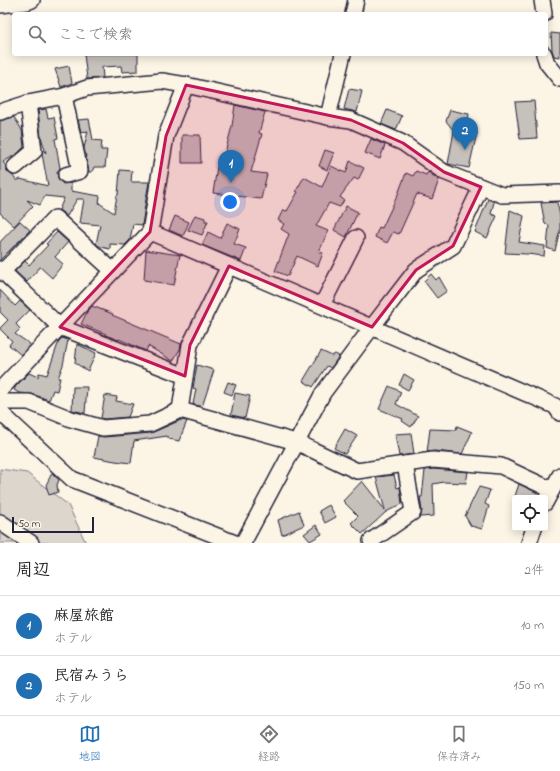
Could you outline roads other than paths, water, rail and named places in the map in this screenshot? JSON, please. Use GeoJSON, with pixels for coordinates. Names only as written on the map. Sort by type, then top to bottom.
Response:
{"type":"FeatureCollection","features":[{"type":"Feature","properties":{"kind":"street"},"geometry":{"type":"LineString","coordinates":[[0,5],[27,2],[32,0]]}},
{"type":"Feature","properties":{"kind":"street"},"geometry":{"type":"LineString","coordinates":[[353,12],[356,0]]}},
{"type":"Feature","properties":{"kind":"street"},"geometry":{"type":"LineString","coordinates":[[542,0],[544,12]]}},
{"type":"Feature","properties":{"kind":"street"},"geometry":{"type":"LineString","coordinates":[[328,116],[343,56]]}},
{"type":"Feature","properties":{"kind":"street"},"geometry":{"type":"LineString","coordinates":[[545,56],[547,63],[560,79]]}},
{"type":"Feature","properties":{"kind":"street"},"geometry":{"type":"LineString","coordinates":[[0,112],[28,103],[64,96],[87,88],[162,81],[351,120],[403,143],[444,172],[502,195],[560,193]]}},
{"type":"Feature","properties":{"kind":"street"},"geometry":{"type":"LineString","coordinates":[[0,390],[150,232],[166,136],[186,85]]}},
{"type":"Feature","properties":{"kind":"street"},"geometry":{"type":"LineString","coordinates":[[64,96],[80,171],[66,174]]}},
{"type":"Feature","properties":{"kind":"street"},"geometry":{"type":"LineString","coordinates":[[15,167],[34,151],[28,103]]}},
{"type":"Feature","properties":{"kind":"street"},"geometry":{"type":"LineString","coordinates":[[243,543],[323,393],[416,270],[453,246],[481,187]]}},
{"type":"Feature","properties":{"kind":"street"},"geometry":{"type":"LineString","coordinates":[[113,271],[55,218],[1,270],[60,327],[185,376]]}},
{"type":"Feature","properties":{"kind":"street"},"geometry":{"type":"LineString","coordinates":[[150,232],[558,408]]}},
{"type":"Feature","properties":{"kind":"street"},"geometry":{"type":"LineString","coordinates":[[322,305],[356,238]]}},
{"type":"Feature","properties":{"kind":"street"},"geometry":{"type":"LineString","coordinates":[[180,410],[190,345],[229,266]]}},
{"type":"Feature","properties":{"kind":"street"},"geometry":{"type":"LineString","coordinates":[[0,402],[29,402],[71,419],[103,428],[150,424],[180,410],[296,442],[357,471],[433,460],[501,466],[552,490]]}},
{"type":"Feature","properties":{"kind":"street"},"geometry":{"type":"LineString","coordinates":[[0,412],[72,479],[235,543]]}},
{"type":"Feature","properties":{"kind":"street"},"geometry":{"type":"LineString","coordinates":[[372,542],[413,512],[405,464]]}},
{"type":"Feature","properties":{"kind":"street"},"geometry":{"type":"LineString","coordinates":[[548,497],[560,475]]}},
{"type":"Feature","properties":{"kind":"street"},"geometry":{"type":"LineString","coordinates":[[0,522],[31,543]]}},
{"type":"Feature","properties":{"kind":"street"},"geometry":{"type":"LineString","coordinates":[[529,543],[533,531]]}},
{"type":"Feature","properties":{"kind":"place","name":"民宿みうら"},"geometry":{"type":"Point","coordinates":[465,150]}},
{"type":"Feature","properties":{"kind":"place","name":"麻屋旅館"},"geometry":{"type":"Point","coordinates":[231,183]}}]}
